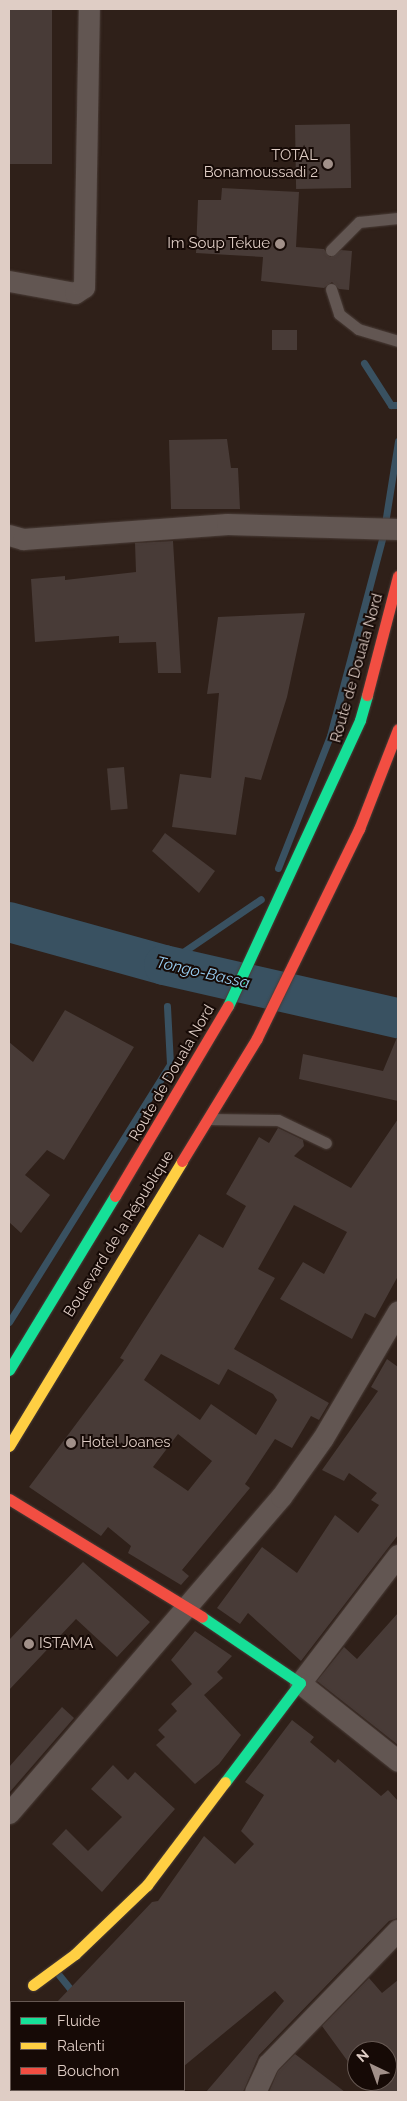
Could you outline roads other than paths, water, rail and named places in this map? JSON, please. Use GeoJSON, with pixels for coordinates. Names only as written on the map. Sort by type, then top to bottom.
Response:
{"type":"FeatureCollection","features":[{"type":"Feature","properties":{"kind":"main road","name":"Route de Douala Nord"},"geometry":{"type":"LineString","coordinates":[[9,1370],[123,1197],[215,1031],[260,942],[360,720],[398,576]]}},
{"type":"Feature","properties":{"kind":"main road","name":"Boulevard de la République"},"geometry":{"type":"LineString","coordinates":[[9,1446],[144,1212],[207,1119],[257,1038],[359,830],[398,728]]}},
{"type":"Feature","properties":{"kind":"main road"},"geometry":{"type":"LineString","coordinates":[[9,1499],[189,1608],[300,1684],[147,1885],[75,1954],[33,1984]]}},
{"type":"Feature","properties":{"kind":"street"},"geometry":{"type":"LineString","coordinates":[[9,280],[75,293],[84,287],[89,9]]}},
{"type":"Feature","properties":{"kind":"street"},"geometry":{"type":"LineString","coordinates":[[9,535],[24,539],[226,524],[398,529]]}},
{"type":"Feature","properties":{"kind":"street"},"geometry":{"type":"LineString","coordinates":[[9,1813],[189,1608],[282,1497],[323,1438],[398,1310]]}},
{"type":"Feature","properties":{"kind":"street"},"geometry":{"type":"LineString","coordinates":[[398,1555],[300,1684],[398,1762]]}},
{"type":"Feature","properties":{"kind":"street"},"geometry":{"type":"LineString","coordinates":[[255,2092],[268,2064],[398,1930]]}},
{"type":"Feature","properties":{"kind":"lane"},"geometry":{"type":"LineString","coordinates":[[331,250],[359,222],[398,218]]}},
{"type":"Feature","properties":{"kind":"lane"},"geometry":{"type":"LineString","coordinates":[[331,289],[339,314],[358,328],[398,341]]}},
{"type":"Feature","properties":{"kind":"lane"},"geometry":{"type":"LineString","coordinates":[[207,1119],[278,1120],[326,1143]]}},
{"type":"Feature","properties":{"kind":"waterway"},"geometry":{"type":"LineString","coordinates":[[364,363],[391,405],[398,405]]}},
{"type":"Feature","properties":{"kind":"waterway"},"geometry":{"type":"LineString","coordinates":[[386,517],[398,441]]}},
{"type":"Feature","properties":{"kind":"waterway"},"geometry":{"type":"LineString","coordinates":[[278,868],[330,736],[383,536]]}},
{"type":"Feature","properties":{"kind":"waterway"},"geometry":{"type":"LineString","coordinates":[[164,965],[261,899]]}},
{"type":"Feature","properties":{"kind":"waterway","name":"Tongo-Bassa"},"geometry":{"type":"LineString","coordinates":[[9,922],[164,965],[398,1018]]}},
{"type":"Feature","properties":{"kind":"waterway"},"geometry":{"type":"LineString","coordinates":[[9,1322],[170,1064],[167,1006]]}},
{"type":"Feature","properties":{"kind":"waterway"},"geometry":{"type":"LineString","coordinates":[[59,1975],[80,2001]]}},
{"type":"Feature","properties":{"kind":"place","name":"TOTAL Bonamoussadi 2"},"geometry":{"type":"Point","coordinates":[328,164]}},
{"type":"Feature","properties":{"kind":"place","name":"Im Soup Tekue"},"geometry":{"type":"Point","coordinates":[280,244]}},
{"type":"Feature","properties":{"kind":"place","name":"Hotel Joanes"},"geometry":{"type":"Point","coordinates":[71,1443]}},
{"type":"Feature","properties":{"kind":"place","name":"ISTAMA"},"geometry":{"type":"Point","coordinates":[29,1644]}}]}
